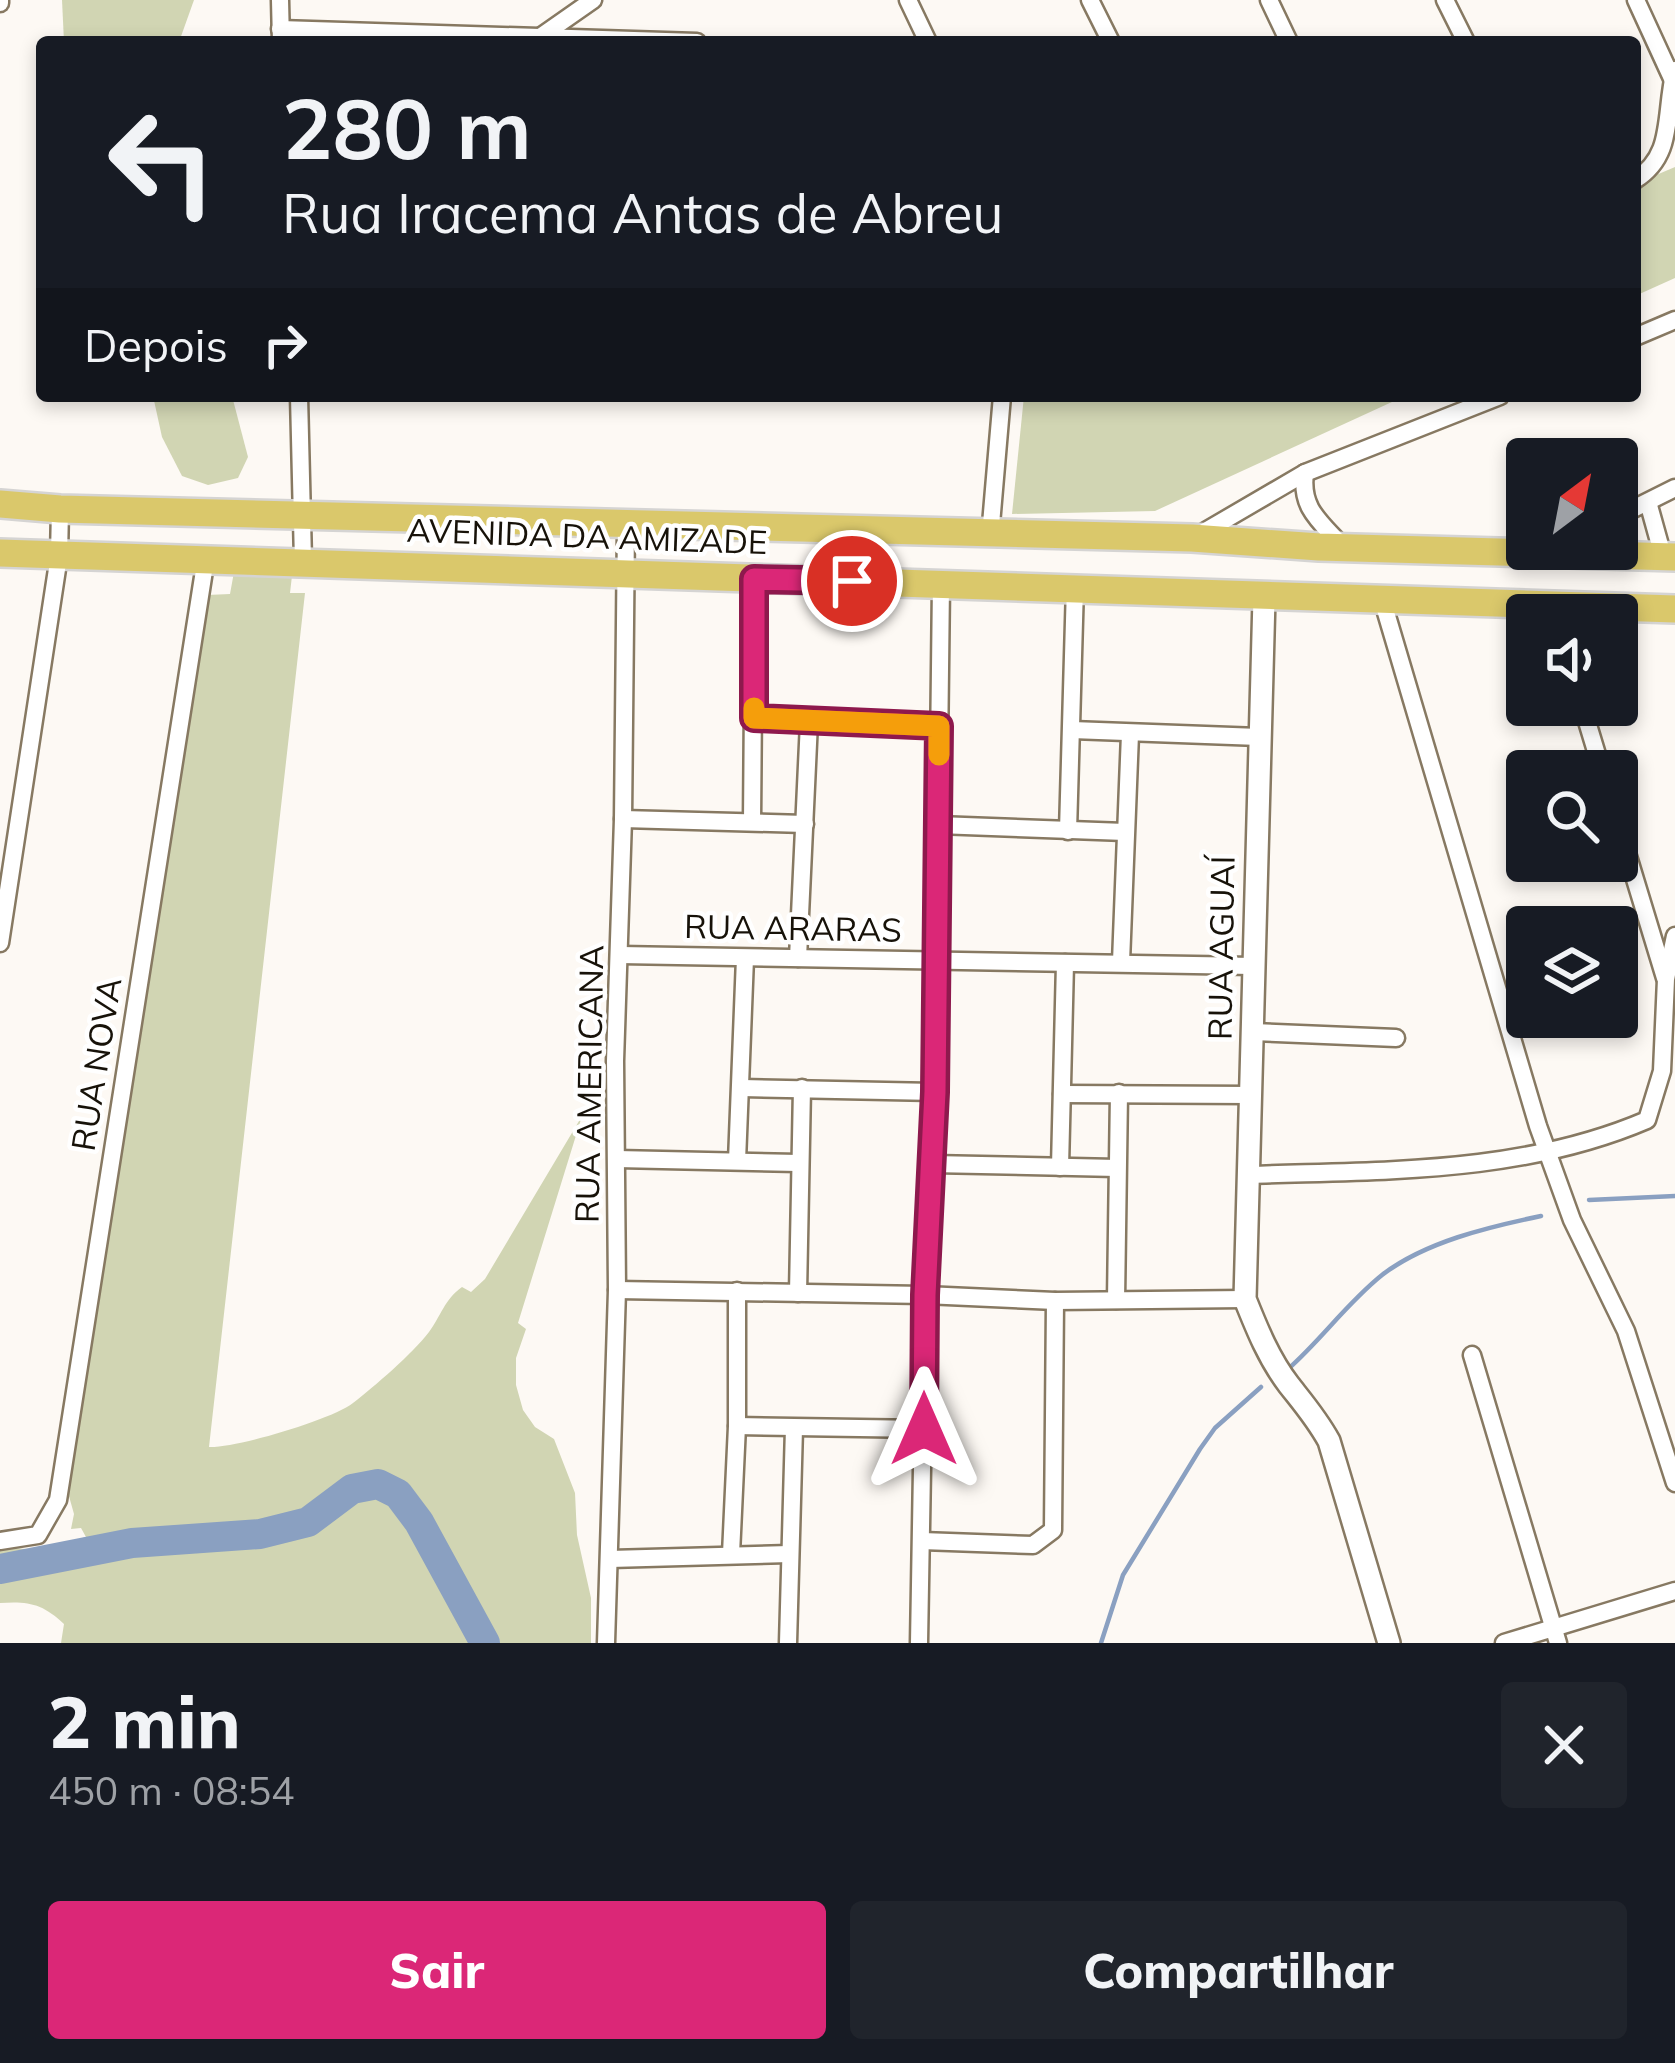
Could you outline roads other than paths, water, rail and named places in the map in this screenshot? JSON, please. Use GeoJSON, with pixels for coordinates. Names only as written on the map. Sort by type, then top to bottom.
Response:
{"type":"FeatureCollection","features":[{"type":"Feature","properties":{"kind":"main road","name":"AVENIDA DA AMIZADE"},"geometry":{"type":"LineString","coordinates":[[0,504],[1506,550]]}},
{"type":"Feature","properties":{"kind":"main road"},"geometry":{"type":"LineString","coordinates":[[1137,591],[1136,556],[1141,550],[1192,538]]}},
{"type":"Feature","properties":{"kind":"main road","name":"AVENIDA DA AMIZADE"},"geometry":{"type":"LineString","coordinates":[[0,553],[1075,586],[1506,608]]}},
{"type":"Feature","properties":{"kind":"main road","name":"AVENIDA DA AMIZADE"},"geometry":{"type":"LineString","coordinates":[[1638,555],[1669,557]]}},
{"type":"Feature","properties":{"kind":"main road"},"geometry":{"type":"LineString","coordinates":[[1638,601],[1661,578],[1669,557]]}},
{"type":"Feature","properties":{"kind":"main road","name":"AVENIDA DA AMIZADE"},"geometry":{"type":"LineString","coordinates":[[1638,607],[1675,609]]}},
{"type":"Feature","properties":{"kind":"street"},"geometry":{"type":"LineString","coordinates":[[280,0],[281,36]]}},
{"type":"Feature","properties":{"kind":"street"},"geometry":{"type":"LineString","coordinates":[[541,36],[593,0]]}},
{"type":"Feature","properties":{"kind":"street"},"geometry":{"type":"LineString","coordinates":[[908,0],[925,36]]}},
{"type":"Feature","properties":{"kind":"street"},"geometry":{"type":"LineString","coordinates":[[1090,0],[1108,36]]}},
{"type":"Feature","properties":{"kind":"street"},"geometry":{"type":"LineString","coordinates":[[1269,0],[1286,36]]}},
{"type":"Feature","properties":{"kind":"street"},"geometry":{"type":"LineString","coordinates":[[1445,0],[1463,36]]}},
{"type":"Feature","properties":{"kind":"street"},"geometry":{"type":"LineString","coordinates":[[1636,0],[1674,79],[1664,157],[1641,177]]}},
{"type":"Feature","properties":{"kind":"street"},"geometry":{"type":"LineString","coordinates":[[1641,334],[1675,320]]}},
{"type":"Feature","properties":{"kind":"street"},"geometry":{"type":"LineString","coordinates":[[299,402],[303,561]]}},
{"type":"Feature","properties":{"kind":"street"},"geometry":{"type":"LineString","coordinates":[[990,536],[1001,402]]}},
{"type":"Feature","properties":{"kind":"street"},"geometry":{"type":"LineString","coordinates":[[1192,538],[1305,473],[1467,403]]}},
{"type":"Feature","properties":{"kind":"street"},"geometry":{"type":"LineString","coordinates":[[1305,473],[1303,494],[1309,508],[1343,547]]}},
{"type":"Feature","properties":{"kind":"street"},"geometry":{"type":"LineString","coordinates":[[1638,507],[1675,488]]}},
{"type":"Feature","properties":{"kind":"street"},"geometry":{"type":"LineString","coordinates":[[1648,502],[1669,557]]}},
{"type":"Feature","properties":{"kind":"street"},"geometry":{"type":"LineString","coordinates":[[0,943],[59,556],[60,509]]}},
{"type":"Feature","properties":{"kind":"street","name":"RUA AMERICANA"},"geometry":{"type":"LineString","coordinates":[[606,1643],[616,1291],[615,1061],[626,525]]}},
{"type":"Feature","properties":{"kind":"street","name":"RUA NOVA"},"geometry":{"type":"LineString","coordinates":[[0,1541],[38,1535],[58,1500],[206,558]]}},
{"type":"Feature","properties":{"kind":"street"},"geometry":{"type":"LineString","coordinates":[[752,822],[754,579]]}},
{"type":"Feature","properties":{"kind":"street"},"geometry":{"type":"LineString","coordinates":[[920,1643],[925,1295],[935,1092],[941,584]]}},
{"type":"Feature","properties":{"kind":"street"},"geometry":{"type":"LineString","coordinates":[[1068,831],[1075,586]]}},
{"type":"Feature","properties":{"kind":"street","name":"RUA AGUAÍ"},"geometry":{"type":"LineString","coordinates":[[1244,1299],[1264,598]]}},
{"type":"Feature","properties":{"kind":"street"},"geometry":{"type":"LineString","coordinates":[[1382,599],[1538,1126],[1574,1224],[1626,1331],[1675,1483]]}},
{"type":"Feature","properties":{"kind":"street"},"geometry":{"type":"LineString","coordinates":[[754,718],[939,726]]}},
{"type":"Feature","properties":{"kind":"street"},"geometry":{"type":"LineString","coordinates":[[798,958],[809,722]]}},
{"type":"Feature","properties":{"kind":"street"},"geometry":{"type":"LineString","coordinates":[[1072,730],[1258,737]]}},
{"type":"Feature","properties":{"kind":"street"},"geometry":{"type":"LineString","coordinates":[[1121,962],[1130,734]]}},
{"type":"Feature","properties":{"kind":"street"},"geometry":{"type":"LineString","coordinates":[[623,819],[805,824]]}},
{"type":"Feature","properties":{"kind":"street"},"geometry":{"type":"LineString","coordinates":[[938,825],[1124,832]]}},
{"type":"Feature","properties":{"kind":"street"},"geometry":{"type":"LineString","coordinates":[[1636,882],[1666,979]]}},
{"type":"Feature","properties":{"kind":"street"},"geometry":{"type":"LineString","coordinates":[[1251,1175],[1454,1168],[1549,1153],[1647,1120],[1668,1071],[1666,979],[1675,936]]}},
{"type":"Feature","properties":{"kind":"street","name":"RUA ARARAS"},"geometry":{"type":"LineString","coordinates":[[620,955],[1253,966]]}},
{"type":"Feature","properties":{"kind":"street"},"geometry":{"type":"LineString","coordinates":[[737,1161],[745,958]]}},
{"type":"Feature","properties":{"kind":"street"},"geometry":{"type":"LineString","coordinates":[[1060,1167],[1065,963]]}},
{"type":"Feature","properties":{"kind":"street"},"geometry":{"type":"LineString","coordinates":[[1253,1032],[1396,1038]]}},
{"type":"Feature","properties":{"kind":"street"},"geometry":{"type":"LineString","coordinates":[[742,1088],[935,1092]]}},
{"type":"Feature","properties":{"kind":"street"},"geometry":{"type":"LineString","coordinates":[[798,1293],[802,1088]]}},
{"type":"Feature","properties":{"kind":"street"},"geometry":{"type":"LineString","coordinates":[[1116,1300],[1119,1093]]}},
{"type":"Feature","properties":{"kind":"street"},"geometry":{"type":"LineString","coordinates":[[1062,1094],[1251,1095]]}},
{"type":"Feature","properties":{"kind":"street"},"geometry":{"type":"LineString","coordinates":[[616,1159],[798,1163]]}},
{"type":"Feature","properties":{"kind":"street"},"geometry":{"type":"LineString","coordinates":[[932,1164],[1117,1168]]}},
{"type":"Feature","properties":{"kind":"street"},"geometry":{"type":"LineString","coordinates":[[616,1291],[1054,1301],[1244,1299],[1264,1346],[1313,1411],[1329,1441],[1389,1643]]}},
{"type":"Feature","properties":{"kind":"street"},"geometry":{"type":"LineString","coordinates":[[731,1554],[736,1291]]}},
{"type":"Feature","properties":{"kind":"street"},"geometry":{"type":"LineString","coordinates":[[922,1541],[1033,1545],[1053,1530],[1054,1301]]}},
{"type":"Feature","properties":{"kind":"street"},"geometry":{"type":"LineString","coordinates":[[1472,1355],[1556,1636]]}},
{"type":"Feature","properties":{"kind":"street"},"geometry":{"type":"LineString","coordinates":[[737,1426],[924,1429]]}},
{"type":"Feature","properties":{"kind":"street"},"geometry":{"type":"LineString","coordinates":[[788,1643],[794,1428]]}},
{"type":"Feature","properties":{"kind":"street"},"geometry":{"type":"LineString","coordinates":[[610,1559],[789,1554]]}},
{"type":"Feature","properties":{"kind":"street"},"geometry":{"type":"LineString","coordinates":[[1504,1643],[1556,1636],[1675,1591]]}},
{"type":"Feature","properties":{"kind":"waterway"},"geometry":{"type":"LineString","coordinates":[[1589,1200],[1675,1196]]}},
{"type":"Feature","properties":{"kind":"waterway"},"geometry":{"type":"LineString","coordinates":[[1288,1369],[1369,1286],[1399,1263],[1458,1237],[1541,1216]]}},
{"type":"Feature","properties":{"kind":"waterway"},"geometry":{"type":"LineString","coordinates":[[1101,1643],[1123,1575],[1200,1449],[1215,1428],[1261,1387]]}},
{"type":"Feature","properties":{"kind":"waterway"},"geometry":{"type":"LineString","coordinates":[[0,1569],[132,1543],[260,1534],[308,1522],[352,1489],[378,1484],[398,1494],[419,1522],[485,1643]]}}]}
